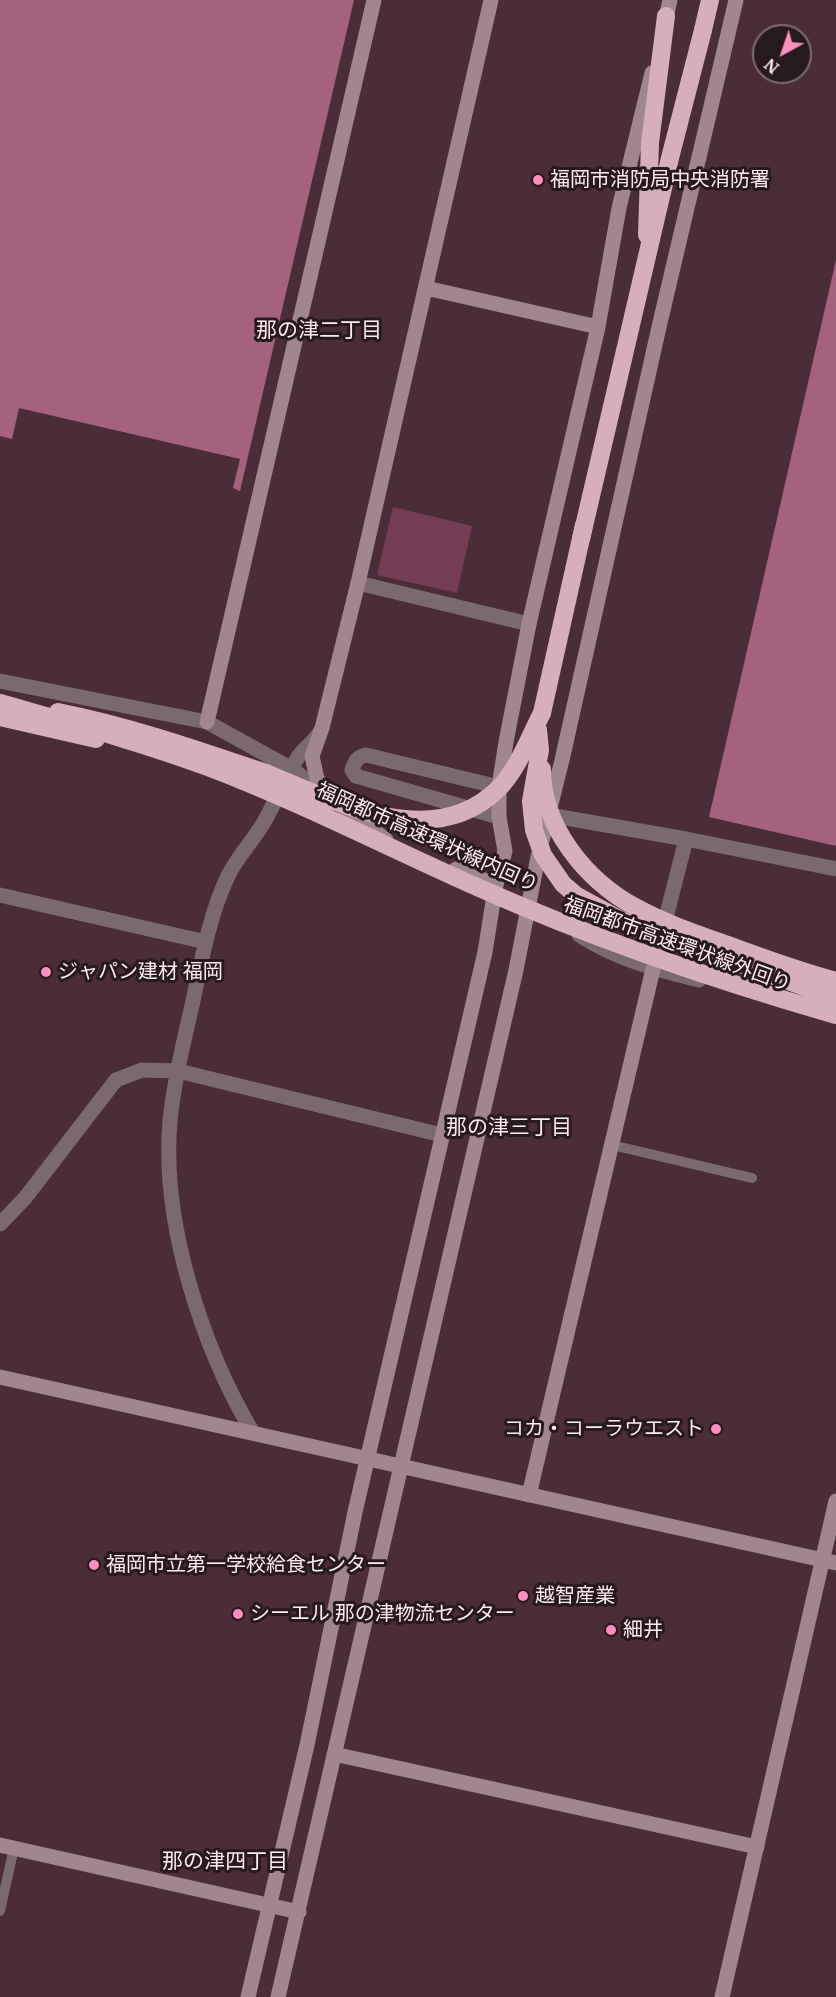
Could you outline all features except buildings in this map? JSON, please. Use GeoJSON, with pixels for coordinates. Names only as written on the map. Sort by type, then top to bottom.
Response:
{"type":"FeatureCollection","features":[{"type":"Feature","properties":{"kind":"highway"},"geometry":{"type":"LineString","coordinates":[[0,702],[88,718],[171,741],[266,773],[353,807],[414,821],[443,819],[463,813],[489,797],[500,787],[540,722],[662,191],[710,0]]}},
{"type":"Feature","properties":{"kind":"highway"},"geometry":{"type":"LineString","coordinates":[[668,8],[650,143],[646,272],[563,615],[540,722],[540,750],[531,801],[534,830],[543,855],[563,884],[577,896],[628,924],[836,998]]}},
{"type":"Feature","properties":{"kind":"highway","name":"福岡都市高速環状線内回り"},"geometry":{"type":"LineString","coordinates":[[0,702],[142,744],[209,768],[295,803],[478,887],[624,947],[742,987],[836,1014]]}},
{"type":"Feature","properties":{"kind":"highway","name":"福岡都市高速環状線外回り"},"geometry":{"type":"LineString","coordinates":[[0,717],[54,728],[140,751],[206,772],[297,808],[476,892],[560,927],[675,971],[836,1023]]}},
{"type":"Feature","properties":{"kind":"highway"},"geometry":{"type":"LineString","coordinates":[[540,722],[544,746],[543,786],[548,804],[563,839],[594,876],[636,907],[689,931],[836,981]]}},
{"type":"Feature","properties":{"kind":"street"},"geometry":{"type":"LineString","coordinates":[[207,722],[374,0]]}},
{"type":"Feature","properties":{"kind":"street"},"geometry":{"type":"LineString","coordinates":[[340,804],[317,779],[312,756],[322,728],[358,583],[491,0]]}},
{"type":"Feature","properties":{"kind":"street"},"geometry":{"type":"LineString","coordinates":[[278,1997],[516,970],[657,338],[736,0]]}},
{"type":"Feature","properties":{"kind":"street"},"geometry":{"type":"LineString","coordinates":[[248,1997],[368,1459],[485,952],[495,889],[505,851],[499,817],[499,787],[506,742],[530,624],[598,327],[619,208],[668,8]]}},
{"type":"Feature","properties":{"kind":"street"},"geometry":{"type":"LineString","coordinates":[[426,288],[598,327]]}},
{"type":"Feature","properties":{"kind":"street"},"geometry":{"type":"LineString","coordinates":[[358,583],[530,624]]}},
{"type":"Feature","properties":{"kind":"street"},"geometry":{"type":"LineString","coordinates":[[0,681],[207,722],[292,769],[390,843],[482,879],[495,889],[528,908],[544,914],[612,954],[653,969],[836,1014]]}},
{"type":"Feature","properties":{"kind":"street"},"geometry":{"type":"LineString","coordinates":[[253,1433],[240,1412],[202,1328],[179,1243],[170,1183],[170,1122],[178,1071],[215,905],[228,876],[263,824],[300,755],[314,742],[322,728]]}},
{"type":"Feature","properties":{"kind":"street"},"geometry":{"type":"LineString","coordinates":[[499,787],[366,755],[354,762],[352,770],[356,776],[499,817]]}},
{"type":"Feature","properties":{"kind":"street"},"geometry":{"type":"LineString","coordinates":[[549,815],[836,869]]}},
{"type":"Feature","properties":{"kind":"street"},"geometry":{"type":"LineString","coordinates":[[529,1495],[653,969],[686,839]]}},
{"type":"Feature","properties":{"kind":"street"},"geometry":{"type":"LineString","coordinates":[[0,895],[206,942]]}},
{"type":"Feature","properties":{"kind":"street"},"geometry":{"type":"LineString","coordinates":[[0,1224],[26,1198],[116,1080],[142,1070],[178,1071],[442,1135]]}},
{"type":"Feature","properties":{"kind":"street"},"geometry":{"type":"LineString","coordinates":[[0,1377],[829,1562]]}},
{"type":"Feature","properties":{"kind":"street"},"geometry":{"type":"LineString","coordinates":[[722,1997],[756,1847],[829,1562],[836,1501]]}},
{"type":"Feature","properties":{"kind":"street"},"geometry":{"type":"LineString","coordinates":[[334,1754],[756,1847]]}},
{"type":"Feature","properties":{"kind":"street"},"geometry":{"type":"LineString","coordinates":[[7,1847],[299,1912]]}},
{"type":"Feature","properties":{"kind":"lane"},"geometry":{"type":"LineString","coordinates":[[612,1145],[752,1178]]}},
{"type":"Feature","properties":{"kind":"lane"},"geometry":{"type":"LineString","coordinates":[[0,1911],[7,1847]]}},
{"type":"Feature","properties":{"kind":"shaded area"},"geometry":{"type":"Polygon","coordinates":[[[0,0],[354,0],[240,491],[233,488],[240,459],[19,408],[12,439],[0,436],[0,0]]]}},
{"type":"Feature","properties":{"kind":"shaded area"},"geometry":{"type":"Polygon","coordinates":[[[836,260],[836,846],[709,817],[836,260]]]}},
{"type":"Feature","properties":{"kind":"shaded area"},"geometry":{"type":"Polygon","coordinates":[[[393,507],[472,526],[457,593],[377,575],[393,507]]]}},
{"type":"Feature","properties":{"kind":"place","name":"福岡市消防局中央消防署"},"geometry":{"type":"Point","coordinates":[538,180]}},
{"type":"Feature","properties":{"kind":"place","name":"ジャパン建材 福岡"},"geometry":{"type":"Point","coordinates":[46,972]}},
{"type":"Feature","properties":{"kind":"place","name":"コカ・コーラウエスト"},"geometry":{"type":"Point","coordinates":[716,1429]}},
{"type":"Feature","properties":{"kind":"place","name":"福岡市立第一学校給食センター"},"geometry":{"type":"Point","coordinates":[94,1565]}},
{"type":"Feature","properties":{"kind":"place","name":"越智産業"},"geometry":{"type":"Point","coordinates":[523,1596]}},
{"type":"Feature","properties":{"kind":"place","name":"シーエル 那の津物流センター"},"geometry":{"type":"Point","coordinates":[238,1614]}},
{"type":"Feature","properties":{"kind":"place","name":"細井"},"geometry":{"type":"Point","coordinates":[611,1630]}},
{"type":"Feature","properties":{"kind":"district","name":"那の津二丁目"},"geometry":{"type":"Point","coordinates":[319,331]}},
{"type":"Feature","properties":{"kind":"district","name":"那の津三丁目"},"geometry":{"type":"Point","coordinates":[509,1128]}},
{"type":"Feature","properties":{"kind":"district","name":"那の津四丁目"},"geometry":{"type":"Point","coordinates":[225,1862]}}]}
